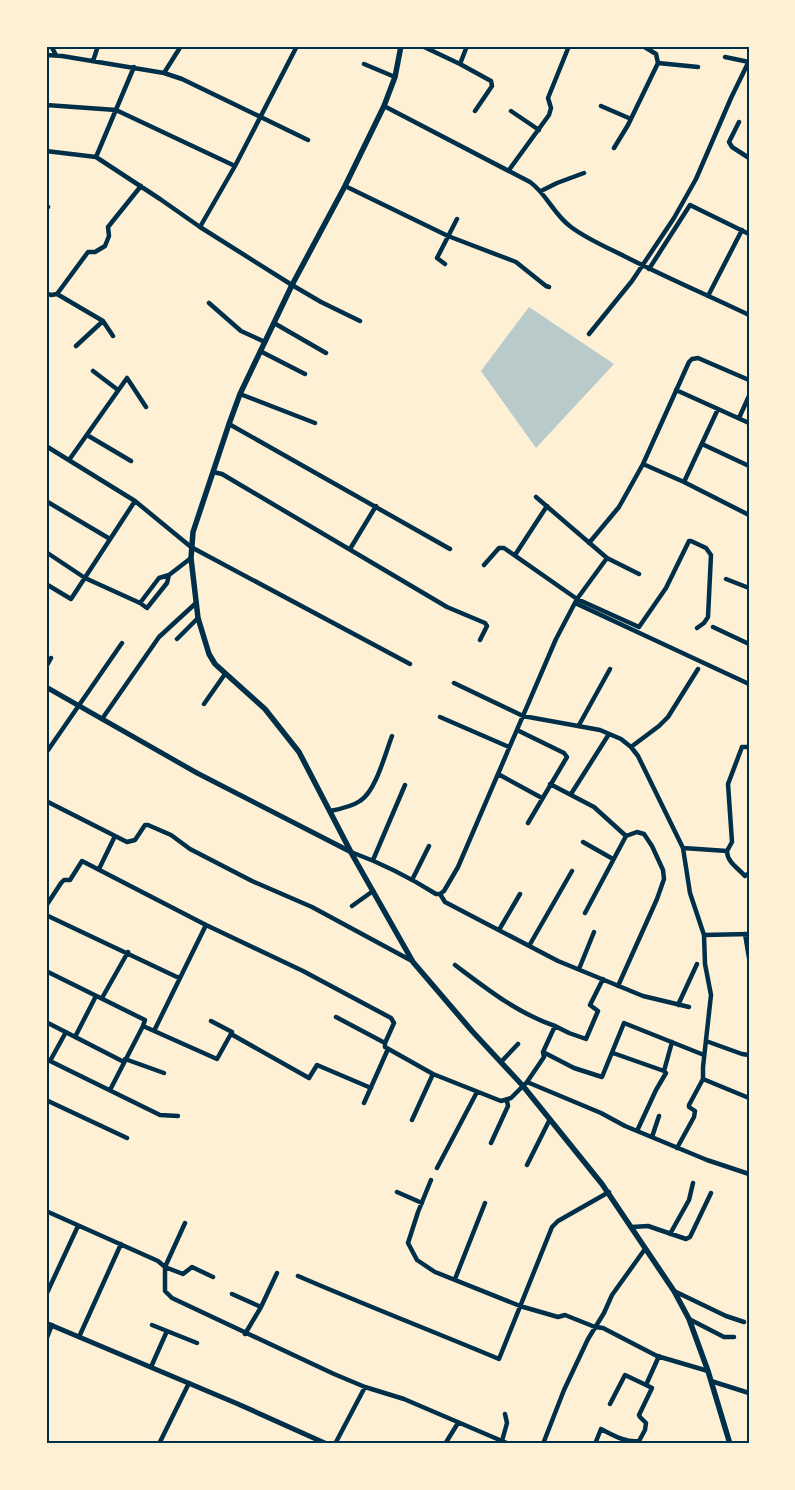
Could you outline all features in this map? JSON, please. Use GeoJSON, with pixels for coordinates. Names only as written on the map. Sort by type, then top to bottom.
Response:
{"type":"FeatureCollection","features":[{"type":"Feature","properties":{"kind":"main road"},"geometry":{"type":"LineString","coordinates":[[401,46],[395,77],[384,106],[345,186],[292,285],[240,394],[229,424],[193,532],[191,558],[198,618],[209,654],[225,674],[265,709],[296,748],[351,852],[413,962],[501,1062],[525,1084],[550,1119],[609,1192],[674,1292],[689,1319],[711,1381],[716,1410],[730,1444]]}},
{"type":"Feature","properties":{"kind":"street"},"geometry":{"type":"LineString","coordinates":[[51,46],[56,55]]}},
{"type":"Feature","properties":{"kind":"street"},"geometry":{"type":"LineString","coordinates":[[94,61],[98,46]]}},
{"type":"Feature","properties":{"kind":"street"},"geometry":{"type":"LineString","coordinates":[[164,73],[181,46]]}},
{"type":"Feature","properties":{"kind":"street"},"geometry":{"type":"LineString","coordinates":[[200,228],[235,166],[297,46]]}},
{"type":"Feature","properties":{"kind":"street"},"geometry":{"type":"LineString","coordinates":[[422,46],[489,80],[492,84],[475,111]]}},
{"type":"Feature","properties":{"kind":"street"},"geometry":{"type":"LineString","coordinates":[[460,64],[467,46]]}},
{"type":"Feature","properties":{"kind":"street"},"geometry":{"type":"LineString","coordinates":[[508,170],[550,115],[548,98],[569,46]]}},
{"type":"Feature","properties":{"kind":"street"},"geometry":{"type":"LineString","coordinates":[[614,148],[624,134],[658,63],[656,54],[643,46]]}},
{"type":"Feature","properties":{"kind":"street"},"geometry":{"type":"LineString","coordinates":[[46,55],[134,67],[182,78],[308,140]]}},
{"type":"Feature","properties":{"kind":"street"},"geometry":{"type":"LineString","coordinates":[[589,334],[643,266],[674,218],[696,179],[749,62],[726,57]]}},
{"type":"Feature","properties":{"kind":"street"},"geometry":{"type":"LineString","coordinates":[[658,63],[698,66]]}},
{"type":"Feature","properties":{"kind":"street"},"geometry":{"type":"LineString","coordinates":[[364,64],[395,77]]}},
{"type":"Feature","properties":{"kind":"street"},"geometry":{"type":"LineString","coordinates":[[96,157],[134,67]]}},
{"type":"Feature","properties":{"kind":"street"},"geometry":{"type":"LineString","coordinates":[[46,105],[116,110],[235,166]]}},
{"type":"Feature","properties":{"kind":"street"},"geometry":{"type":"LineString","coordinates":[[384,106],[530,182],[541,191],[553,210],[570,227],[589,239],[649,269],[749,314]]}},
{"type":"Feature","properties":{"kind":"street"},"geometry":{"type":"LineString","coordinates":[[601,106],[631,119]]}},
{"type":"Feature","properties":{"kind":"street"},"geometry":{"type":"LineString","coordinates":[[511,111],[538,130]]}},
{"type":"Feature","properties":{"kind":"street"},"geometry":{"type":"LineString","coordinates":[[739,122],[729,142],[732,147],[749,158]]}},
{"type":"Feature","properties":{"kind":"street"},"geometry":{"type":"LineString","coordinates":[[46,151],[96,157],[200,228],[320,302],[360,321]]}},
{"type":"Feature","properties":{"kind":"street"},"geometry":{"type":"LineString","coordinates":[[541,191],[556,182],[584,173]]}},
{"type":"Feature","properties":{"kind":"street"},"geometry":{"type":"LineString","coordinates":[[57,294],[88,252],[95,252],[105,246],[109,236],[108,227],[141,186]]}},
{"type":"Feature","properties":{"kind":"street"},"geometry":{"type":"LineString","coordinates":[[345,186],[448,236],[516,262],[549,287]]}},
{"type":"Feature","properties":{"kind":"street"},"geometry":{"type":"LineString","coordinates":[[649,269],[690,205],[749,234]]}},
{"type":"Feature","properties":{"kind":"street"},"geometry":{"type":"LineString","coordinates":[[445,264],[437,258],[457,219]]}},
{"type":"Feature","properties":{"kind":"street"},"geometry":{"type":"LineString","coordinates":[[708,296],[742,230]]}},
{"type":"Feature","properties":{"kind":"street"},"geometry":{"type":"LineString","coordinates":[[46,293],[57,294],[103,321],[113,336]]}},
{"type":"Feature","properties":{"kind":"street"},"geometry":{"type":"LineString","coordinates":[[209,303],[241,331],[265,342]]}},
{"type":"Feature","properties":{"kind":"street"},"geometry":{"type":"LineString","coordinates":[[76,346],[103,321]]}},
{"type":"Feature","properties":{"kind":"street"},"geometry":{"type":"LineString","coordinates":[[274,323],[326,354]]}},
{"type":"Feature","properties":{"kind":"street"},"geometry":{"type":"LineString","coordinates":[[260,351],[305,374]]}},
{"type":"Feature","properties":{"kind":"street"},"geometry":{"type":"LineString","coordinates":[[589,542],[619,507],[643,464],[689,362],[692,359],[698,358],[749,380]]}},
{"type":"Feature","properties":{"kind":"street"},"geometry":{"type":"LineString","coordinates":[[93,371],[118,390]]}},
{"type":"Feature","properties":{"kind":"street"},"geometry":{"type":"LineString","coordinates":[[69,460],[127,378],[146,407]]}},
{"type":"Feature","properties":{"kind":"street"},"geometry":{"type":"LineString","coordinates":[[676,390],[749,423]]}},
{"type":"Feature","properties":{"kind":"street"},"geometry":{"type":"LineString","coordinates":[[240,394],[315,423]]}},
{"type":"Feature","properties":{"kind":"street"},"geometry":{"type":"LineString","coordinates":[[739,418],[749,396]]}},
{"type":"Feature","properties":{"kind":"street"},"geometry":{"type":"LineString","coordinates":[[684,482],[718,409]]}},
{"type":"Feature","properties":{"kind":"street"},"geometry":{"type":"LineString","coordinates":[[229,424],[450,549]]}},
{"type":"Feature","properties":{"kind":"street"},"geometry":{"type":"LineString","coordinates":[[87,435],[131,461]]}},
{"type":"Feature","properties":{"kind":"street"},"geometry":{"type":"LineString","coordinates":[[702,444],[749,466]]}},
{"type":"Feature","properties":{"kind":"street"},"geometry":{"type":"LineString","coordinates":[[46,446],[135,501],[191,547],[410,664]]}},
{"type":"Feature","properties":{"kind":"street"},"geometry":{"type":"LineString","coordinates":[[643,464],[684,482],[749,515]]}},
{"type":"Feature","properties":{"kind":"street"},"geometry":{"type":"LineString","coordinates":[[213,472],[222,474],[447,607],[485,623],[487,626],[480,640]]}},
{"type":"Feature","properties":{"kind":"street"},"geometry":{"type":"LineString","coordinates":[[536,496],[607,558],[638,574]]}},
{"type":"Feature","properties":{"kind":"street"},"geometry":{"type":"LineString","coordinates":[[46,501],[110,539]]}},
{"type":"Feature","properties":{"kind":"street"},"geometry":{"type":"LineString","coordinates":[[46,584],[71,599],[135,501]]}},
{"type":"Feature","properties":{"kind":"street"},"geometry":{"type":"LineString","coordinates":[[350,549],[376,506]]}},
{"type":"Feature","properties":{"kind":"street"},"geometry":{"type":"LineString","coordinates":[[515,555],[547,506]]}},
{"type":"Feature","properties":{"kind":"street"},"geometry":{"type":"LineString","coordinates":[[576,601],[639,627],[666,588],[691,540],[706,548],[711,555],[708,617],[697,628]]}},
{"type":"Feature","properties":{"kind":"street"},"geometry":{"type":"LineString","coordinates":[[484,565],[500,548],[504,548],[576,601],[749,684]]}},
{"type":"Feature","properties":{"kind":"street"},"geometry":{"type":"LineString","coordinates":[[46,552],[85,578],[140,602],[147,608],[167,583],[169,574]]}},
{"type":"Feature","properties":{"kind":"street"},"geometry":{"type":"LineString","coordinates":[[140,602],[159,578],[169,574],[191,558]]}},
{"type":"Feature","properties":{"kind":"street"},"geometry":{"type":"LineString","coordinates":[[440,894],[444,891],[458,867],[556,639],[576,601],[607,558]]}},
{"type":"Feature","properties":{"kind":"street"},"geometry":{"type":"LineString","coordinates":[[726,579],[749,588]]}},
{"type":"Feature","properties":{"kind":"street"},"geometry":{"type":"LineString","coordinates":[[102,719],[159,637],[196,603]]}},
{"type":"Feature","properties":{"kind":"street"},"geometry":{"type":"LineString","coordinates":[[177,639],[198,618]]}},
{"type":"Feature","properties":{"kind":"street"},"geometry":{"type":"LineString","coordinates":[[713,627],[749,644]]}},
{"type":"Feature","properties":{"kind":"street"},"geometry":{"type":"LineString","coordinates":[[46,753],[122,643]]}},
{"type":"Feature","properties":{"kind":"street"},"geometry":{"type":"LineString","coordinates":[[46,667],[51,658]]}},
{"type":"Feature","properties":{"kind":"street"},"geometry":{"type":"LineString","coordinates":[[579,725],[610,669]]}},
{"type":"Feature","properties":{"kind":"street"},"geometry":{"type":"LineString","coordinates":[[631,747],[668,717],[698,669]]}},
{"type":"Feature","properties":{"kind":"street"},"geometry":{"type":"LineString","coordinates":[[204,704],[225,674]]}},
{"type":"Feature","properties":{"kind":"street"},"geometry":{"type":"LineString","coordinates":[[454,683],[523,716],[579,725],[621,739],[638,756],[684,848],[690,893],[704,935],[705,964],[711,995],[703,1080],[689,1105],[689,1108],[695,1111],[694,1117],[677,1148]]}},
{"type":"Feature","properties":{"kind":"street"},"geometry":{"type":"LineString","coordinates":[[46,687],[197,772],[351,852],[373,860],[436,894],[440,894],[445,902],[529,946],[643,996],[689,1007]]}},
{"type":"Feature","properties":{"kind":"street"},"geometry":{"type":"LineString","coordinates":[[440,717],[509,747]]}},
{"type":"Feature","properties":{"kind":"street"},"geometry":{"type":"LineString","coordinates":[[517,730],[566,754],[567,757],[528,823]]}},
{"type":"Feature","properties":{"kind":"street"},"geometry":{"type":"LineString","coordinates":[[571,794],[609,734]]}},
{"type":"Feature","properties":{"kind":"street"},"geometry":{"type":"LineString","coordinates":[[330,811],[351,805],[366,796],[379,770],[392,736]]}},
{"type":"Feature","properties":{"kind":"street"},"geometry":{"type":"LineString","coordinates":[[749,747],[742,747],[728,784],[732,842],[727,856],[745,876],[749,873]]}},
{"type":"Feature","properties":{"kind":"street"},"geometry":{"type":"LineString","coordinates":[[498,774],[542,798]]}},
{"type":"Feature","properties":{"kind":"street"},"geometry":{"type":"LineString","coordinates":[[550,784],[594,807],[626,836]]}},
{"type":"Feature","properties":{"kind":"street"},"geometry":{"type":"LineString","coordinates":[[373,860],[405,785]]}},
{"type":"Feature","properties":{"kind":"street"},"geometry":{"type":"LineString","coordinates":[[46,801],[128,842],[133,842],[145,825],[148,825],[252,882],[312,907],[413,962]]}},
{"type":"Feature","properties":{"kind":"street"},"geometry":{"type":"LineString","coordinates":[[585,913],[626,836],[636,832],[644,834],[663,870],[664,879],[618,986]]}},
{"type":"Feature","properties":{"kind":"street"},"geometry":{"type":"LineString","coordinates":[[99,869],[115,836]]}},
{"type":"Feature","properties":{"kind":"street"},"geometry":{"type":"LineString","coordinates":[[583,842],[613,859]]}},
{"type":"Feature","properties":{"kind":"street"},"geometry":{"type":"LineString","coordinates":[[412,880],[429,846]]}},
{"type":"Feature","properties":{"kind":"street"},"geometry":{"type":"LineString","coordinates":[[684,848],[728,851]]}},
{"type":"Feature","properties":{"kind":"street"},"geometry":{"type":"LineString","coordinates":[[46,906],[60,883],[64,880],[70,880],[81,861],[86,862],[206,925],[303,971],[391,1018],[394,1023],[384,1046],[433,1074],[501,1101],[506,1101],[525,1084],[544,1058],[543,1052],[555,1026]]}},
{"type":"Feature","properties":{"kind":"street"},"geometry":{"type":"LineString","coordinates":[[529,946],[572,871]]}},
{"type":"Feature","properties":{"kind":"street"},"geometry":{"type":"LineString","coordinates":[[352,906],[373,891]]}},
{"type":"Feature","properties":{"kind":"street"},"geometry":{"type":"LineString","coordinates":[[499,930],[520,894]]}},
{"type":"Feature","properties":{"kind":"street"},"geometry":{"type":"LineString","coordinates":[[46,914],[180,978]]}},
{"type":"Feature","properties":{"kind":"street"},"geometry":{"type":"LineString","coordinates":[[154,1031],[206,925]]}},
{"type":"Feature","properties":{"kind":"street"},"geometry":{"type":"LineString","coordinates":[[579,969],[594,932]]}},
{"type":"Feature","properties":{"kind":"street"},"geometry":{"type":"LineString","coordinates":[[704,935],[747,934],[749,958]]}},
{"type":"Feature","properties":{"kind":"street"},"geometry":{"type":"LineString","coordinates":[[102,998],[128,952]]}},
{"type":"Feature","properties":{"kind":"street"},"geometry":{"type":"LineString","coordinates":[[678,1005],[697,964]]}},
{"type":"Feature","properties":{"kind":"street"},"geometry":{"type":"LineString","coordinates":[[455,965],[504,1002],[540,1021],[586,1038],[598,1010],[590,1006],[603,979]]}},
{"type":"Feature","properties":{"kind":"street"},"geometry":{"type":"LineString","coordinates":[[46,971],[145,1020],[110,1090]]}},
{"type":"Feature","properties":{"kind":"street"},"geometry":{"type":"LineString","coordinates":[[75,1036],[96,996]]}},
{"type":"Feature","properties":{"kind":"street"},"geometry":{"type":"LineString","coordinates":[[336,1017],[385,1043]]}},
{"type":"Feature","properties":{"kind":"street"},"geometry":{"type":"LineString","coordinates":[[211,1021],[309,1078],[317,1065],[371,1088]]}},
{"type":"Feature","properties":{"kind":"street"},"geometry":{"type":"LineString","coordinates":[[46,1022],[124,1061],[164,1073]]}},
{"type":"Feature","properties":{"kind":"street"},"geometry":{"type":"LineString","coordinates":[[543,1052],[574,1068],[600,1077],[606,1070],[624,1023],[704,1055]]}},
{"type":"Feature","properties":{"kind":"street"},"geometry":{"type":"LineString","coordinates":[[143,1026],[216,1059],[231,1033]]}},
{"type":"Feature","properties":{"kind":"street"},"geometry":{"type":"LineString","coordinates":[[66,1032],[48,1060],[160,1115],[178,1116]]}},
{"type":"Feature","properties":{"kind":"street"},"geometry":{"type":"LineString","coordinates":[[706,1041],[749,1055]]}},
{"type":"Feature","properties":{"kind":"street"},"geometry":{"type":"LineString","coordinates":[[637,1131],[656,1090],[666,1074],[664,1071],[672,1042]]}},
{"type":"Feature","properties":{"kind":"street"},"geometry":{"type":"LineString","coordinates":[[501,1062],[518,1044]]}},
{"type":"Feature","properties":{"kind":"street"},"geometry":{"type":"LineString","coordinates":[[364,1103],[388,1049]]}},
{"type":"Feature","properties":{"kind":"street"},"geometry":{"type":"LineString","coordinates":[[613,1053],[664,1071]]}},
{"type":"Feature","properties":{"kind":"street"},"geometry":{"type":"LineString","coordinates":[[412,1120],[433,1074]]}},
{"type":"Feature","properties":{"kind":"street"},"geometry":{"type":"LineString","coordinates":[[703,1080],[749,1098]]}},
{"type":"Feature","properties":{"kind":"street"},"geometry":{"type":"LineString","coordinates":[[525,1084],[601,1113],[677,1148],[749,1174]]}},
{"type":"Feature","properties":{"kind":"street"},"geometry":{"type":"LineString","coordinates":[[437,1168],[477,1092]]}},
{"type":"Feature","properties":{"kind":"street"},"geometry":{"type":"LineString","coordinates":[[46,1100],[127,1138]]}},
{"type":"Feature","properties":{"kind":"street"},"geometry":{"type":"LineString","coordinates":[[491,1143],[508,1106],[506,1101]]}},
{"type":"Feature","properties":{"kind":"street"},"geometry":{"type":"LineString","coordinates":[[652,1137],[659,1116]]}},
{"type":"Feature","properties":{"kind":"street"},"geometry":{"type":"LineString","coordinates":[[527,1165],[550,1119]]}},
{"type":"Feature","properties":{"kind":"street"},"geometry":{"type":"LineString","coordinates":[[431,1180],[408,1243],[417,1260],[435,1272],[520,1306],[558,1317],[565,1315],[595,1327],[603,1328],[659,1356],[708,1371]]}},
{"type":"Feature","properties":{"kind":"street"},"geometry":{"type":"LineString","coordinates":[[670,1234],[689,1200],[693,1183]]}},
{"type":"Feature","properties":{"kind":"street"},"geometry":{"type":"LineString","coordinates":[[397,1192],[422,1203]]}},
{"type":"Feature","properties":{"kind":"street"},"geometry":{"type":"LineString","coordinates":[[298,1276],[371,1308],[499,1359],[552,1228],[558,1221],[609,1192]]}},
{"type":"Feature","properties":{"kind":"street"},"geometry":{"type":"LineString","coordinates":[[632,1228],[648,1226],[686,1239],[690,1237],[711,1193]]}},
{"type":"Feature","properties":{"kind":"street"},"geometry":{"type":"LineString","coordinates":[[455,1279],[485,1203]]}},
{"type":"Feature","properties":{"kind":"street"},"geometry":{"type":"LineString","coordinates":[[46,1210],[158,1261],[165,1267],[183,1274],[190,1268],[194,1268],[214,1277]]}},
{"type":"Feature","properties":{"kind":"street"},"geometry":{"type":"LineString","coordinates":[[186,1224],[165,1267],[165,1291],[172,1298],[245,1334],[365,1386],[404,1399],[509,1444]]}},
{"type":"Feature","properties":{"kind":"street"},"geometry":{"type":"LineString","coordinates":[[46,1295],[78,1226]]}},
{"type":"Feature","properties":{"kind":"street"},"geometry":{"type":"LineString","coordinates":[[78,1336],[121,1244]]}},
{"type":"Feature","properties":{"kind":"street"},"geometry":{"type":"LineString","coordinates":[[543,1444],[564,1390],[588,1338],[612,1296],[646,1249]]}},
{"type":"Feature","properties":{"kind":"street"},"geometry":{"type":"LineString","coordinates":[[245,1334],[261,1307],[277,1273]]}},
{"type":"Feature","properties":{"kind":"street"},"geometry":{"type":"LineString","coordinates":[[674,1292],[726,1316],[744,1322]]}},
{"type":"Feature","properties":{"kind":"street"},"geometry":{"type":"LineString","coordinates":[[232,1294],[261,1307]]}},
{"type":"Feature","properties":{"kind":"street"},"geometry":{"type":"LineString","coordinates":[[689,1319],[724,1336],[734,1337]]}},
{"type":"Feature","properties":{"kind":"street"},"geometry":{"type":"LineString","coordinates":[[46,1323],[152,1367],[327,1444]]}},
{"type":"Feature","properties":{"kind":"street"},"geometry":{"type":"LineString","coordinates":[[46,1340],[52,1325]]}},
{"type":"Feature","properties":{"kind":"street"},"geometry":{"type":"LineString","coordinates":[[152,1325],[197,1342]]}},
{"type":"Feature","properties":{"kind":"street"},"geometry":{"type":"LineString","coordinates":[[152,1367],[168,1331]]}},
{"type":"Feature","properties":{"kind":"street"},"geometry":{"type":"LineString","coordinates":[[646,1384],[659,1356]]}},
{"type":"Feature","properties":{"kind":"street"},"geometry":{"type":"LineString","coordinates":[[595,1444],[601,1429],[619,1438],[632,1442],[639,1441],[645,1430],[646,1423],[639,1415],[652,1388],[625,1375],[610,1404]]}},
{"type":"Feature","properties":{"kind":"street"},"geometry":{"type":"LineString","coordinates":[[711,1381],[749,1393]]}},
{"type":"Feature","properties":{"kind":"street"},"geometry":{"type":"LineString","coordinates":[[159,1444],[189,1383]]}},
{"type":"Feature","properties":{"kind":"street"},"geometry":{"type":"LineString","coordinates":[[335,1444],[365,1386]]}},
{"type":"Feature","properties":{"kind":"street"},"geometry":{"type":"LineString","coordinates":[[502,1441],[507,1423],[505,1414]]}},
{"type":"Feature","properties":{"kind":"street"},"geometry":{"type":"LineString","coordinates":[[445,1444],[458,1423]]}},
{"type":"Feature","properties":{"kind":"shaded area"},"geometry":{"type":"Polygon","coordinates":[[[529,307],[614,364],[536,448],[481,371],[529,307]]]}}]}
